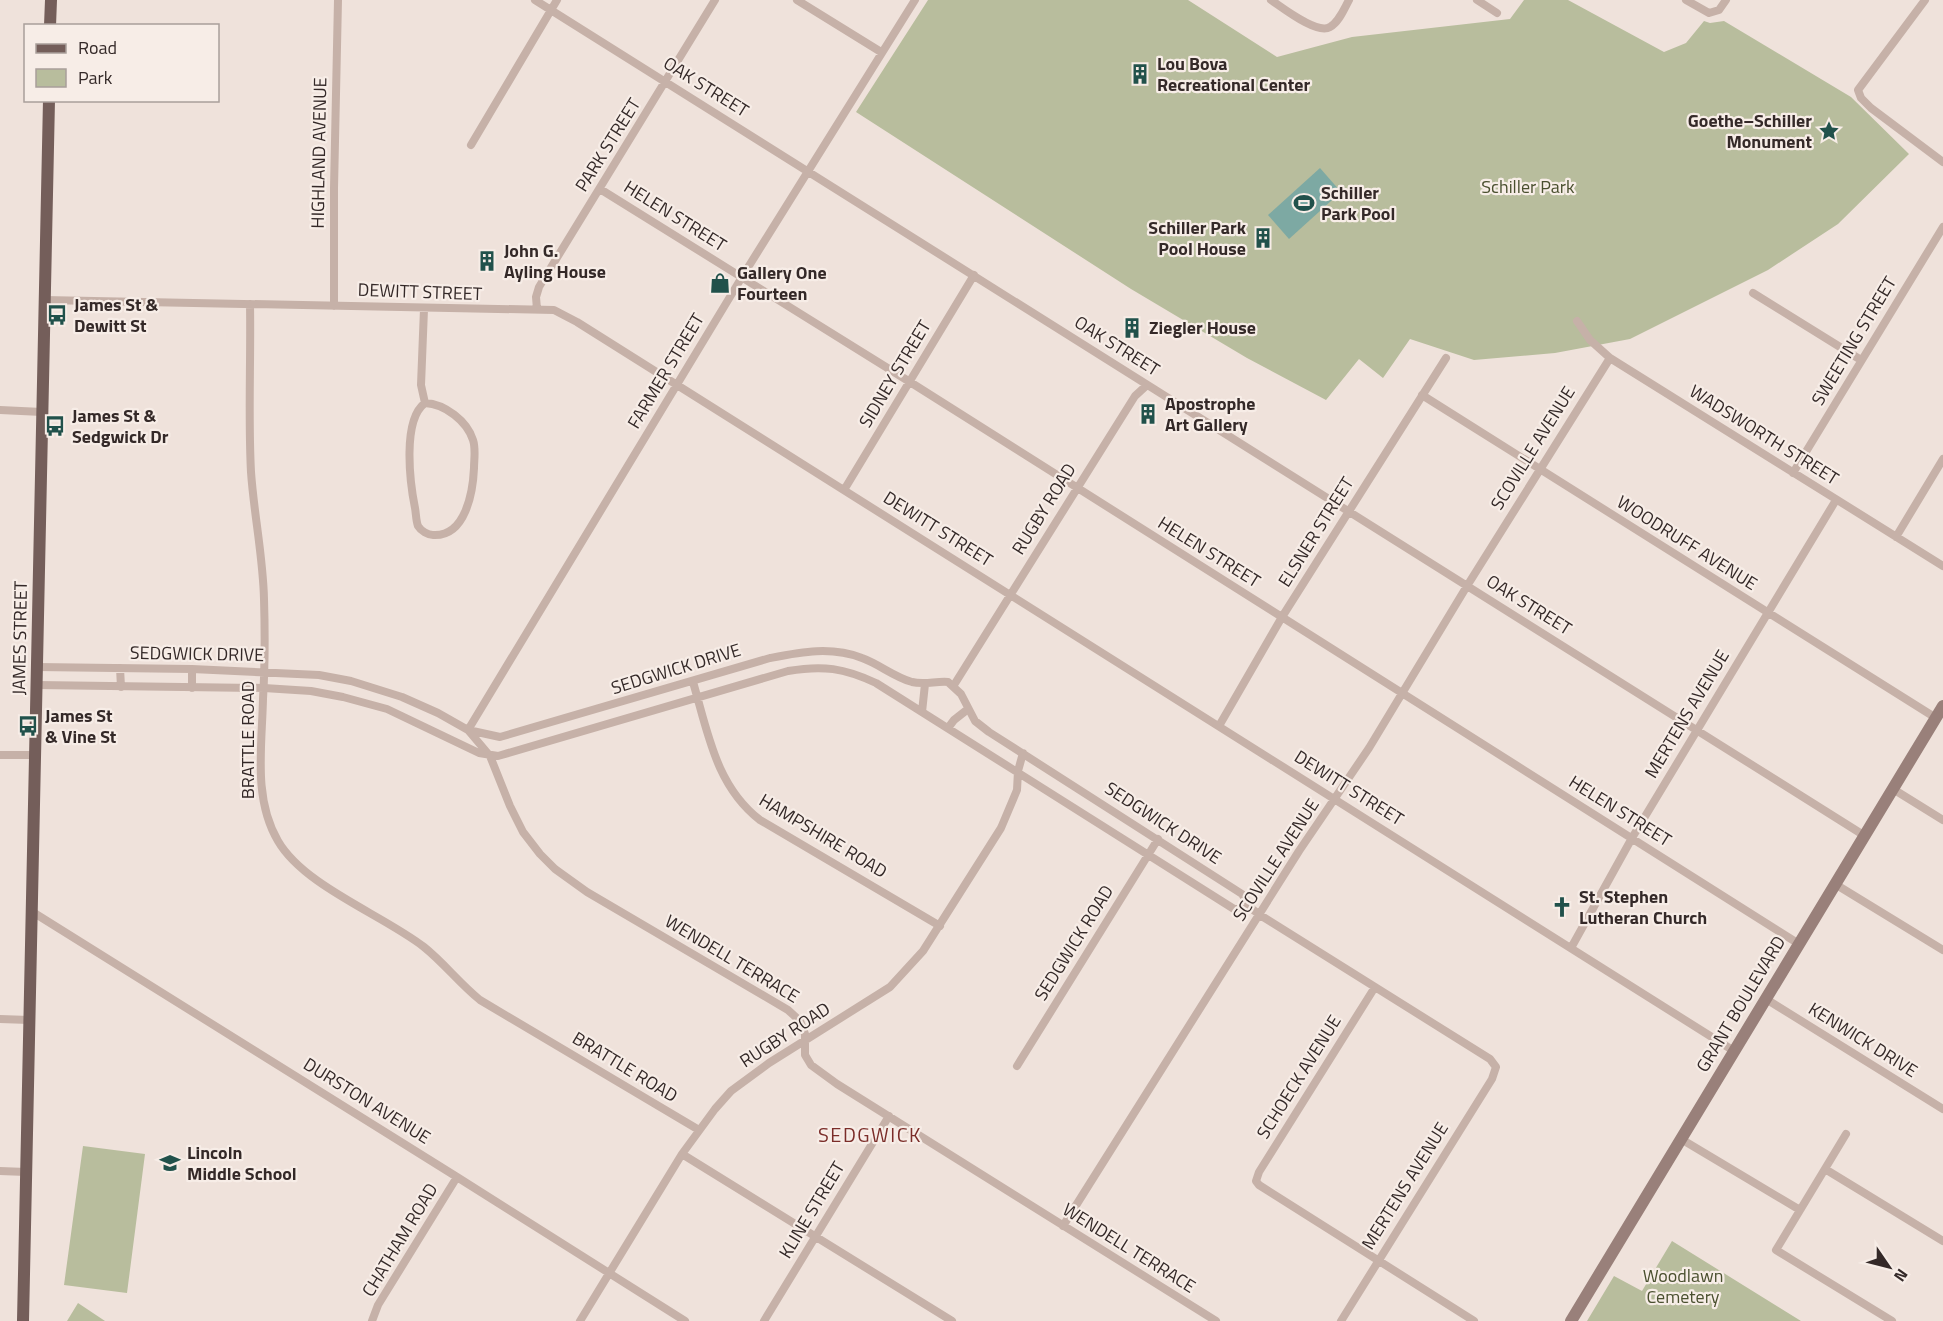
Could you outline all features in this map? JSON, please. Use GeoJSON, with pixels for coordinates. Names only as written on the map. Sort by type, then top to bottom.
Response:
{"type":"FeatureCollection","features":[{"type":"Feature","properties":{"kind":"main road"},"geometry":{"type":"LineString","coordinates":[[50,24],[51,0]]}},
{"type":"Feature","properties":{"kind":"main road","name":"JAMES STREET"},"geometry":{"type":"LineString","coordinates":[[23,1321],[49,102]]}},
{"type":"Feature","properties":{"kind":"street","name":"HIGHLAND AVENUE"},"geometry":{"type":"LineString","coordinates":[[334,306],[338,0]]}},
{"type":"Feature","properties":{"kind":"street","name":"OAK STREET"},"geometry":{"type":"LineString","coordinates":[[535,0],[1865,836]]}},
{"type":"Feature","properties":{"kind":"street"},"geometry":{"type":"LineString","coordinates":[[471,145],[557,0]]}},
{"type":"Feature","properties":{"kind":"street","name":"PARK STREET"},"geometry":{"type":"LineString","coordinates":[[537,309],[536,297],[539,287],[715,0]]}},
{"type":"Feature","properties":{"kind":"street"},"geometry":{"type":"LineString","coordinates":[[797,0],[881,52]]}},
{"type":"Feature","properties":{"kind":"street","name":"FARMER STREET"},"geometry":{"type":"LineString","coordinates":[[468,730],[742,277],[915,0]]}},
{"type":"Feature","properties":{"kind":"street"},"geometry":{"type":"LineString","coordinates":[[1271,0],[1322,30],[1336,22],[1349,0]]}},
{"type":"Feature","properties":{"kind":"street"},"geometry":{"type":"LineString","coordinates":[[1477,0],[1497,13]]}},
{"type":"Feature","properties":{"kind":"street"},"geometry":{"type":"LineString","coordinates":[[1686,0],[1709,13],[1719,10],[1726,0]]}},
{"type":"Feature","properties":{"kind":"street"},"geometry":{"type":"LineString","coordinates":[[1925,0],[1858,90],[1861,98],[1870,108],[1943,162]]}},
{"type":"Feature","properties":{"kind":"street","name":"HELEN STREET"},"geometry":{"type":"LineString","coordinates":[[600,189],[910,382],[1799,944]]}},
{"type":"Feature","properties":{"kind":"street","name":"SWEETING STREET"},"geometry":{"type":"LineString","coordinates":[[1794,473],[1943,227]]}},
{"type":"Feature","properties":{"kind":"street","name":"SIDNEY STREET"},"geometry":{"type":"LineString","coordinates":[[844,490],[974,275]]}},
{"type":"Feature","properties":{"kind":"street"},"geometry":{"type":"LineString","coordinates":[[1753,293],[1861,360]]}},
{"type":"Feature","properties":{"kind":"street","name":"DEWITT STREET"},"geometry":{"type":"LineString","coordinates":[[44,300],[505,311],[554,310],[677,384],[1734,1051]]}},
{"type":"Feature","properties":{"kind":"street","name":"BRATTLE ROAD"},"geometry":{"type":"LineString","coordinates":[[250,304],[251,474],[260,541],[264,599],[261,771],[263,801],[268,822],[278,841],[288,856],[312,877],[425,948],[463,987],[480,1000],[699,1130]]}},
{"type":"Feature","properties":{"kind":"street"},"geometry":{"type":"LineString","coordinates":[[424,309],[421,385],[425,403]]}},
{"type":"Feature","properties":{"kind":"street","name":"WADSWORTH STREET"},"geometry":{"type":"LineString","coordinates":[[1577,321],[1590,340],[1610,358],[1943,566]]}},
{"type":"Feature","properties":{"kind":"street","name":"ELSNER STREET"},"geometry":{"type":"LineString","coordinates":[[1219,726],[1282,618],[1446,358]]}},
{"type":"Feature","properties":{"kind":"street","name":"SCOVILLE AVENUE"},"geometry":{"type":"LineString","coordinates":[[1063,1226],[1299,851],[1369,748],[1610,358]]}},
{"type":"Feature","properties":{"kind":"street","name":"RUGBY ROAD"},"geometry":{"type":"LineString","coordinates":[[954,685],[1135,396],[1147,385]]}},
{"type":"Feature","properties":{"kind":"street","name":"WOODRUFF AVENUE"},"geometry":{"type":"LineString","coordinates":[[1422,395],[1936,718]]}},
{"type":"Feature","properties":{"kind":"street"},"geometry":{"type":"LineString","coordinates":[[425,403],[434,403],[460,420],[469,430],[474,442],[473,492],[465,514],[447,532],[436,536],[427,534],[419,527],[410,484],[409,453],[414,419],[419,407],[425,403]]}},
{"type":"Feature","properties":{"kind":"street"},"geometry":{"type":"LineString","coordinates":[[0,410],[42,412]]}},
{"type":"Feature","properties":{"kind":"street"},"geometry":{"type":"LineString","coordinates":[[1896,537],[1943,459]]}},
{"type":"Feature","properties":{"kind":"street","name":"MERTENS AVENUE"},"geometry":{"type":"LineString","coordinates":[[1570,948],[1632,838],[1836,500]]}},
{"type":"Feature","properties":{"kind":"street","name":"SEDGWICK DRIVE"},"geometry":{"type":"LineString","coordinates":[[37,667],[192,669],[319,675],[364,684],[402,697],[468,730],[500,737],[770,658],[808,651],[833,651],[860,657],[910,681],[925,684],[944,682],[954,685],[975,721],[988,732],[1242,894],[1252,909],[1260,915],[1490,1059],[1496,1067]]}},
{"type":"Feature","properties":{"kind":"street","name":"SEDGWICK DRIVE"},"geometry":{"type":"LineString","coordinates":[[37,685],[264,688],[311,691],[387,709],[490,756],[512,753],[789,671],[829,668],[855,673],[876,683],[1234,909],[1252,909]]}},
{"type":"Feature","properties":{"kind":"street"},"geometry":{"type":"LineString","coordinates":[[120,669],[121,687]]}},
{"type":"Feature","properties":{"kind":"street"},"geometry":{"type":"LineString","coordinates":[[192,669],[192,687]]}},
{"type":"Feature","properties":{"kind":"street","name":"HAMPSHIRE ROAD"},"geometry":{"type":"LineString","coordinates":[[693,682],[719,768],[727,784],[746,809],[760,820],[940,926]]}},
{"type":"Feature","properties":{"kind":"street"},"geometry":{"type":"LineString","coordinates":[[363,702],[364,684]]}},
{"type":"Feature","properties":{"kind":"street"},"geometry":{"type":"LineString","coordinates":[[922,712],[925,684]]}},
{"type":"Feature","properties":{"kind":"street","name":"GRANT BOULEVARD"},"geometry":{"type":"LineString","coordinates":[[1571,1321],[1943,706]]}},
{"type":"Feature","properties":{"kind":"street"},"geometry":{"type":"LineString","coordinates":[[948,728],[968,709]]}},
{"type":"Feature","properties":{"kind":"street","name":"WENDELL TERRACE"},"geometry":{"type":"LineString","coordinates":[[468,730],[490,756],[510,806],[524,832],[540,854],[555,869],[587,892],[788,1010],[800,1021],[805,1040],[805,1055],[811,1065],[1216,1321]]}},
{"type":"Feature","properties":{"kind":"street","name":"RUGBY ROAD"},"geometry":{"type":"LineString","coordinates":[[580,1321],[682,1154],[731,1091],[769,1063],[890,987],[924,951],[1001,828],[1017,790],[1018,771],[1023,753]]}},
{"type":"Feature","properties":{"kind":"street"},"geometry":{"type":"LineString","coordinates":[[0,755],[35,755]]}},
{"type":"Feature","properties":{"kind":"street"},"geometry":{"type":"LineString","coordinates":[[1893,789],[1943,820]]}},
{"type":"Feature","properties":{"kind":"street","name":"SEDGWICK ROAD"},"geometry":{"type":"LineString","coordinates":[[1017,1066],[1158,839]]}},
{"type":"Feature","properties":{"kind":"street"},"geometry":{"type":"LineString","coordinates":[[1835,884],[1943,951]]}},
{"type":"Feature","properties":{"kind":"street","name":"DURSTON AVENUE"},"geometry":{"type":"LineString","coordinates":[[31,911],[684,1321]]}},
{"type":"Feature","properties":{"kind":"street","name":"SCHOECK AVENUE"},"geometry":{"type":"LineString","coordinates":[[1376,987],[1256,1178],[1259,1185],[1377,1261]]}},
{"type":"Feature","properties":{"kind":"street","name":"KENWICK DRIVE"},"geometry":{"type":"LineString","coordinates":[[1766,999],[1943,1109]]}},
{"type":"Feature","properties":{"kind":"street"},"geometry":{"type":"LineString","coordinates":[[0,1019],[29,1020]]}},
{"type":"Feature","properties":{"kind":"street","name":"MERTENS AVENUE"},"geometry":{"type":"LineString","coordinates":[[1341,1321],[1492,1079],[1496,1067]]}},
{"type":"Feature","properties":{"kind":"street","name":"KLINE STREET"},"geometry":{"type":"LineString","coordinates":[[764,1321],[889,1116]]}},
{"type":"Feature","properties":{"kind":"street"},"geometry":{"type":"LineString","coordinates":[[1846,1134],[1776,1250],[1892,1321]]}},
{"type":"Feature","properties":{"kind":"street"},"geometry":{"type":"LineString","coordinates":[[1681,1139],[1800,1210]]}},
{"type":"Feature","properties":{"kind":"street"},"geometry":{"type":"LineString","coordinates":[[682,1154],[952,1321]]}},
{"type":"Feature","properties":{"kind":"street"},"geometry":{"type":"LineString","coordinates":[[1825,1169],[1943,1241]]}},
{"type":"Feature","properties":{"kind":"street"},"geometry":{"type":"LineString","coordinates":[[0,1172],[26,1172]]}},
{"type":"Feature","properties":{"kind":"street","name":"CHATHAM ROAD"},"geometry":{"type":"LineString","coordinates":[[372,1321],[378,1305],[457,1177]]}},
{"type":"Feature","properties":{"kind":"street"},"geometry":{"type":"LineString","coordinates":[[1377,1261],[1474,1321]]}},
{"type":"Feature","properties":{"kind":"green space","name":"Schiller Park"},"geometry":{"type":"Polygon","coordinates":[[[928,0],[1188,0],[1277,57],[1352,37],[1510,19],[1524,0],[1568,0],[1664,52],[1686,43],[1704,21],[1710,23],[1724,21],[1851,97],[1909,154],[1838,224],[1768,270],[1630,339],[1555,353],[1474,360],[1410,339],[1383,378],[1359,359],[1326,400],[1247,358],[1131,289],[856,112],[928,0]]]}},
{"type":"Feature","properties":{"kind":"green space"},"geometry":{"type":"Polygon","coordinates":[[[83,1146],[145,1154],[127,1293],[64,1285],[83,1146]]]}},
{"type":"Feature","properties":{"kind":"green space","name":"Woodlawn Cemetery"},"geometry":{"type":"Polygon","coordinates":[[[1672,1241],[1801,1321],[1587,1321],[1614,1276],[1642,1291],[1672,1241]]]}},
{"type":"Feature","properties":{"kind":"green space"},"geometry":{"type":"Polygon","coordinates":[[[78,1303],[105,1321],[67,1321],[78,1303]]]}},
{"type":"Feature","properties":{"kind":"water","name":"Schiller Park Pool"},"geometry":{"type":"Polygon","coordinates":[[[1320,168],[1341,192],[1289,239],[1268,215],[1320,168]]]}},
{"type":"Feature","properties":{"kind":"place","name":"Lou Bova Recreational Center"},"geometry":{"type":"Point","coordinates":[1140,74]}},
{"type":"Feature","properties":{"kind":"place","name":"Goethe–Schiller Monument"},"geometry":{"type":"Point","coordinates":[1829,131]}},
{"type":"Feature","properties":{"kind":"place","name":"Schiller Park Pool"},"geometry":{"type":"Point","coordinates":[1304,203]}},
{"type":"Feature","properties":{"kind":"place","name":"Schiller Park Pool House"},"geometry":{"type":"Point","coordinates":[1263,238]}},
{"type":"Feature","properties":{"kind":"place","name":"John G. Ayling House"},"geometry":{"type":"Point","coordinates":[487,261]}},
{"type":"Feature","properties":{"kind":"place","name":"Gallery One Fourteen"},"geometry":{"type":"Point","coordinates":[720,283]}},
{"type":"Feature","properties":{"kind":"place","name":"James St & Dewitt St"},"geometry":{"type":"Point","coordinates":[57,315]}},
{"type":"Feature","properties":{"kind":"place","name":"Ziegler House"},"geometry":{"type":"Point","coordinates":[1132,328]}},
{"type":"Feature","properties":{"kind":"place","name":"Apostrophe Art Gallery"},"geometry":{"type":"Point","coordinates":[1148,414]}},
{"type":"Feature","properties":{"kind":"place","name":"James St & Sedgwick Dr"},"geometry":{"type":"Point","coordinates":[55,426]}},
{"type":"Feature","properties":{"kind":"place","name":"James St & Vine St"},"geometry":{"type":"Point","coordinates":[28,726]}},
{"type":"Feature","properties":{"kind":"place","name":"St. Stephen Lutheran Church"},"geometry":{"type":"Point","coordinates":[1562,907]}},
{"type":"Feature","properties":{"kind":"place","name":"Lincoln Middle School"},"geometry":{"type":"Point","coordinates":[170,1163]}},
{"type":"Feature","properties":{"kind":"district","name":"SEDGWICK"},"geometry":{"type":"Point","coordinates":[870,1135]}}]}
